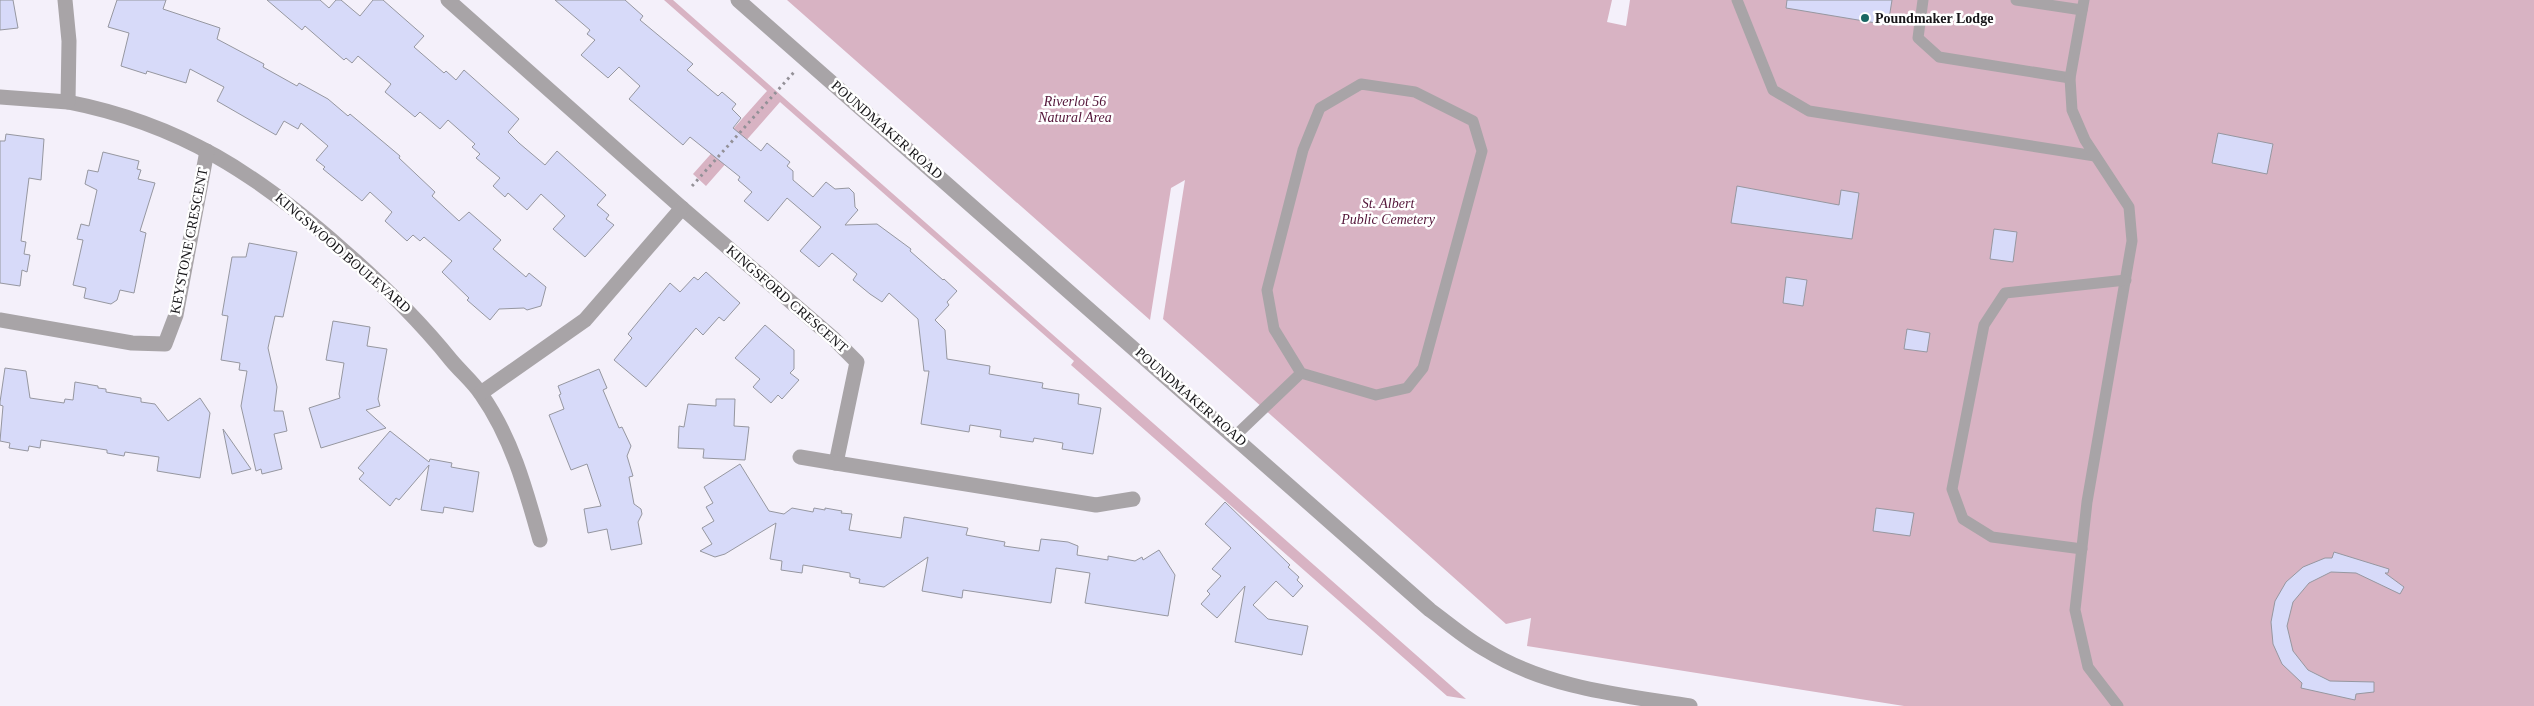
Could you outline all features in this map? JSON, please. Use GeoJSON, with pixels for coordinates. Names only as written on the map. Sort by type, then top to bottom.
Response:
{"type":"FeatureCollection","features":[{"type":"Feature","properties":{"kind":"street"},"geometry":{"type":"LineString","coordinates":[[65,0],[69,41],[68,102]]}},
{"type":"Feature","properties":{"kind":"street","name":"KINGSFORD CRESCENT"},"geometry":{"type":"LineString","coordinates":[[448,0],[682,208],[834,338],[857,362],[836,463]]}},
{"type":"Feature","properties":{"kind":"street","name":"POUNDMAKER ROAD"},"geometry":{"type":"LineString","coordinates":[[738,0],[1235,436],[1430,610],[1486,651],[1533,673],[1598,692],[1690,706]]}},
{"type":"Feature","properties":{"kind":"street","name":"KINGSWOOD BOULEVARD"},"geometry":{"type":"LineString","coordinates":[[0,97],[68,102],[103,109],[166,131],[208,151],[254,177],[301,212],[382,284],[421,322],[481,393],[519,466],[540,540]]}},
{"type":"Feature","properties":{"kind":"street","name":"KEYSTONE CRESCENT"},"geometry":{"type":"LineString","coordinates":[[0,320],[132,343],[165,344],[176,315],[196,202],[208,151]]}},
{"type":"Feature","properties":{"kind":"street"},"geometry":{"type":"LineString","coordinates":[[481,393],[585,320],[682,208]]}},
{"type":"Feature","properties":{"kind":"street"},"geometry":{"type":"LineString","coordinates":[[800,458],[1096,505],[1133,499]]}},
{"type":"Feature","properties":{"kind":"lane"},"geometry":{"type":"LineString","coordinates":[[1737,0],[1773,90],[1809,111],[2095,156]]}},
{"type":"Feature","properties":{"kind":"lane"},"geometry":{"type":"LineString","coordinates":[[1923,0],[1918,38],[1939,56],[2070,78]]}},
{"type":"Feature","properties":{"kind":"lane"},"geometry":{"type":"LineString","coordinates":[[2016,0],[2083,5],[2070,78],[2072,110],[2085,140],[2129,207],[2132,241],[2087,502],[2075,610],[2088,667],[2118,706]]}},
{"type":"Feature","properties":{"kind":"lane"},"geometry":{"type":"LineString","coordinates":[[1361,84],[1415,92],[1473,122],[1482,151],[1423,368],[1408,388],[1376,395],[1300,374],[1274,329],[1267,290],[1303,150],[1320,108],[1361,84]]}},
{"type":"Feature","properties":{"kind":"lane"},"geometry":{"type":"LineString","coordinates":[[2082,549],[1992,537],[1963,519],[1952,489],[1984,325],[2005,293],[2126,280]]}},
{"type":"Feature","properties":{"kind":"lane"},"geometry":{"type":"LineString","coordinates":[[1235,436],[1300,374]]}},
{"type":"Feature","properties":{"kind":"path"},"geometry":{"type":"LineString","coordinates":[[692,186],[806,59]]}},
{"type":"Feature","properties":{"kind":"green space"},"geometry":{"type":"Polygon","coordinates":[[[664,0],[673,0],[1466,699],[1447,696],[1071,365],[1074,361],[780,102],[706,186],[693,174],[767,91],[664,0]]]}},
{"type":"Feature","properties":{"kind":"green space"},"geometry":{"type":"Polygon","coordinates":[[[787,0],[1612,0],[1607,22],[1626,26],[1630,0],[2534,0],[2534,706],[1904,706],[1527,646],[1531,618],[1506,624],[1163,319],[1185,180],[1171,188],[1150,320],[787,0]]]}},
{"type":"Feature","properties":{"kind":"building"},"geometry":{"type":"Polygon","coordinates":[[[0,0],[13,0],[18,28],[0,30],[0,0]]]}},
{"type":"Feature","properties":{"kind":"building"},"geometry":{"type":"Polygon","coordinates":[[[117,0],[166,0],[163,9],[220,28],[217,39],[264,64],[263,67],[297,86],[299,83],[328,99],[348,116],[350,114],[400,156],[399,158],[435,192],[432,196],[459,221],[469,212],[501,240],[493,249],[526,277],[529,273],[546,287],[541,306],[527,310],[524,308],[499,309],[490,320],[467,300],[469,298],[442,272],[452,261],[424,237],[420,241],[413,235],[407,241],[385,221],[392,212],[370,192],[362,201],[323,169],[325,167],[316,160],[328,146],[301,123],[298,129],[284,121],[276,135],[217,101],[224,87],[190,69],[186,83],[147,71],[146,74],[121,66],[129,33],[108,27],[117,0]]]}},
{"type":"Feature","properties":{"kind":"building"},"geometry":{"type":"Polygon","coordinates":[[[267,0],[320,0],[329,8],[336,0],[341,0],[360,16],[373,0],[383,0],[424,36],[414,47],[444,73],[446,71],[456,80],[464,70],[519,119],[508,132],[519,143],[545,165],[557,151],[606,195],[597,205],[609,215],[606,219],[614,225],[585,257],[553,229],[565,216],[541,194],[527,210],[508,193],[505,197],[493,186],[500,178],[476,158],[480,154],[472,147],[475,144],[448,120],[440,129],[420,112],[415,117],[385,92],[391,84],[358,56],[352,63],[346,58],[344,60],[305,26],[302,30],[267,0]]]}},
{"type":"Feature","properties":{"kind":"building"},"geometry":{"type":"Polygon","coordinates":[[[555,0],[625,0],[643,16],[640,20],[693,64],[687,70],[718,96],[722,92],[736,104],[732,109],[741,118],[733,128],[761,151],[767,143],[790,162],[787,166],[793,171],[793,180],[813,197],[826,182],[835,189],[849,188],[854,193],[855,207],[858,210],[845,225],[877,224],[911,249],[910,251],[957,291],[947,302],[949,305],[935,320],[945,330],[947,359],[990,366],[989,374],[1043,383],[1042,388],[1079,394],[1078,404],[1101,408],[1093,454],[1062,449],[1063,443],[1034,438],[1033,442],[1000,437],[1001,430],[970,425],[969,432],[921,424],[929,371],[924,371],[918,319],[889,293],[882,302],[870,294],[853,280],[857,274],[832,253],[819,267],[800,251],[821,227],[787,198],[768,221],[744,201],[752,192],[738,180],[740,177],[690,137],[683,145],[629,99],[640,86],[619,67],[608,78],[581,55],[595,40],[587,34],[590,30],[555,0]]]}},
{"type":"Feature","properties":{"kind":"building","name":"Poundmaker Lodge"},"geometry":{"type":"Polygon","coordinates":[[[1787,0],[1892,0],[1888,25],[1786,8],[1787,0]]]}},
{"type":"Feature","properties":{"kind":"building"},"geometry":{"type":"Polygon","coordinates":[[[2218,133],[2273,144],[2267,174],[2212,163],[2218,133]]]}},
{"type":"Feature","properties":{"kind":"building"},"geometry":{"type":"Polygon","coordinates":[[[6,134],[44,139],[41,180],[29,178],[21,241],[26,242],[24,254],[30,255],[27,272],[22,270],[20,286],[0,283],[0,141],[5,141],[6,134]]]}},
{"type":"Feature","properties":{"kind":"building"},"geometry":{"type":"Polygon","coordinates":[[[103,152],[139,161],[137,169],[141,170],[138,179],[155,183],[140,231],[146,233],[134,293],[120,290],[117,300],[111,304],[84,298],[86,288],[73,285],[83,240],[77,239],[81,224],[89,226],[97,190],[85,184],[88,170],[98,172],[103,152]]]}},
{"type":"Feature","properties":{"kind":"building"},"geometry":{"type":"Polygon","coordinates":[[[1737,186],[1839,205],[1841,190],[1859,193],[1852,239],[1731,223],[1737,186]]]}},
{"type":"Feature","properties":{"kind":"building"},"geometry":{"type":"Polygon","coordinates":[[[1994,229],[2017,232],[2013,262],[1990,259],[1994,229]]]}},
{"type":"Feature","properties":{"kind":"building"},"geometry":{"type":"Polygon","coordinates":[[[249,243],[297,252],[283,317],[275,316],[268,348],[277,387],[274,411],[283,411],[287,431],[274,434],[282,469],[262,474],[261,469],[256,471],[241,406],[247,371],[239,370],[240,363],[221,360],[228,316],[222,315],[232,257],[246,257],[249,243]]]}},
{"type":"Feature","properties":{"kind":"building"},"geometry":{"type":"Polygon","coordinates":[[[706,272],[740,303],[724,321],[719,317],[703,335],[696,328],[646,387],[614,360],[632,338],[628,334],[670,283],[680,292],[694,277],[698,280],[706,272]]]}},
{"type":"Feature","properties":{"kind":"building"},"geometry":{"type":"Polygon","coordinates":[[[1786,277],[1807,280],[1803,306],[1783,303],[1786,277]]]}},
{"type":"Feature","properties":{"kind":"building"},"geometry":{"type":"Polygon","coordinates":[[[333,321],[370,327],[367,346],[387,349],[378,399],[380,406],[366,410],[386,428],[321,448],[309,408],[340,398],[344,363],[326,360],[333,321]]]}},
{"type":"Feature","properties":{"kind":"building"},"geometry":{"type":"Polygon","coordinates":[[[765,325],[794,350],[794,369],[790,373],[799,380],[782,399],[778,395],[771,403],[753,387],[760,379],[735,358],[765,325]]]}},
{"type":"Feature","properties":{"kind":"building"},"geometry":{"type":"Polygon","coordinates":[[[1907,329],[1930,333],[1927,352],[1904,349],[1907,329]]]}},
{"type":"Feature","properties":{"kind":"building"},"geometry":{"type":"Polygon","coordinates":[[[5,368],[26,371],[30,398],[64,403],[65,399],[73,400],[75,382],[98,386],[98,388],[106,389],[106,392],[141,398],[141,402],[155,404],[168,421],[200,398],[210,413],[200,478],[157,471],[159,457],[125,452],[124,456],[107,453],[107,450],[41,440],[40,448],[29,446],[28,451],[9,448],[10,443],[0,441],[3,406],[0,405],[0,402],[5,368]]]}},
{"type":"Feature","properties":{"kind":"building"},"geometry":{"type":"Polygon","coordinates":[[[599,369],[607,388],[603,390],[619,428],[622,427],[631,446],[627,456],[633,476],[629,477],[634,504],[641,509],[642,514],[638,522],[642,544],[611,550],[607,529],[588,533],[584,509],[601,506],[587,464],[571,470],[549,415],[564,409],[558,386],[599,369]]]}},
{"type":"Feature","properties":{"kind":"building"},"geometry":{"type":"Polygon","coordinates":[[[716,399],[735,399],[734,426],[749,427],[745,460],[703,458],[704,449],[678,448],[679,426],[684,427],[688,404],[716,406],[716,399]]]}},
{"type":"Feature","properties":{"kind":"building"},"geometry":{"type":"Polygon","coordinates":[[[223,429],[251,469],[232,474],[223,429]]]}},
{"type":"Feature","properties":{"kind":"building"},"geometry":{"type":"Polygon","coordinates":[[[390,431],[429,462],[430,459],[452,463],[451,467],[479,472],[473,512],[444,507],[443,513],[421,510],[429,465],[399,500],[396,498],[390,506],[359,479],[364,473],[358,468],[390,431]]]}},
{"type":"Feature","properties":{"kind":"building"},"geometry":{"type":"Polygon","coordinates":[[[740,464],[769,511],[784,514],[792,508],[813,512],[814,508],[825,510],[825,508],[842,511],[841,513],[852,514],[849,530],[901,538],[904,517],[968,528],[966,535],[1005,542],[1004,546],[1039,551],[1041,539],[1068,542],[1078,546],[1077,555],[1108,560],[1108,556],[1135,561],[1142,557],[1143,560],[1159,550],[1175,575],[1168,616],[1085,603],[1090,573],[1056,568],[1051,603],[963,590],[962,598],[922,591],[928,557],[884,587],[859,583],[860,579],[850,577],[850,573],[803,565],[802,573],[781,570],[782,561],[770,559],[776,523],[725,554],[715,557],[700,551],[712,544],[702,528],[714,521],[706,507],[713,503],[704,487],[740,464]]]}},
{"type":"Feature","properties":{"kind":"building"},"geometry":{"type":"Polygon","coordinates":[[[1225,502],[1290,565],[1288,567],[1299,577],[1297,580],[1303,586],[1293,597],[1276,581],[1253,605],[1268,619],[1308,626],[1302,655],[1235,642],[1245,586],[1217,618],[1201,604],[1210,594],[1207,591],[1221,576],[1212,569],[1231,548],[1205,524],[1225,502]]]}},
{"type":"Feature","properties":{"kind":"building"},"geometry":{"type":"Polygon","coordinates":[[[1876,508],[1914,513],[1910,536],[1873,531],[1876,508]]]}},
{"type":"Feature","properties":{"kind":"building"},"geometry":{"type":"Polygon","coordinates":[[[2334,552],[2389,569],[2388,573],[2385,573],[2404,587],[2400,594],[2356,573],[2331,572],[2309,583],[2293,602],[2287,626],[2293,651],[2308,670],[2330,681],[2374,682],[2374,692],[2356,694],[2355,700],[2301,688],[2302,683],[2282,664],[2273,644],[2271,622],[2275,601],[2286,582],[2303,567],[2325,558],[2332,558],[2334,552]]]}},
{"type":"Feature","properties":{"kind":"place","name":"Poundmaker Lodge"},"geometry":{"type":"Point","coordinates":[1865,18]}},
{"type":"Feature","properties":{"kind":"park label","name":"Riverlot 56 Natural Area"},"geometry":{"type":"Point","coordinates":[1075,109]}},
{"type":"Feature","properties":{"kind":"park label","name":"St. Albert Public Cemetery"},"geometry":{"type":"Point","coordinates":[1388,212]}}]}
